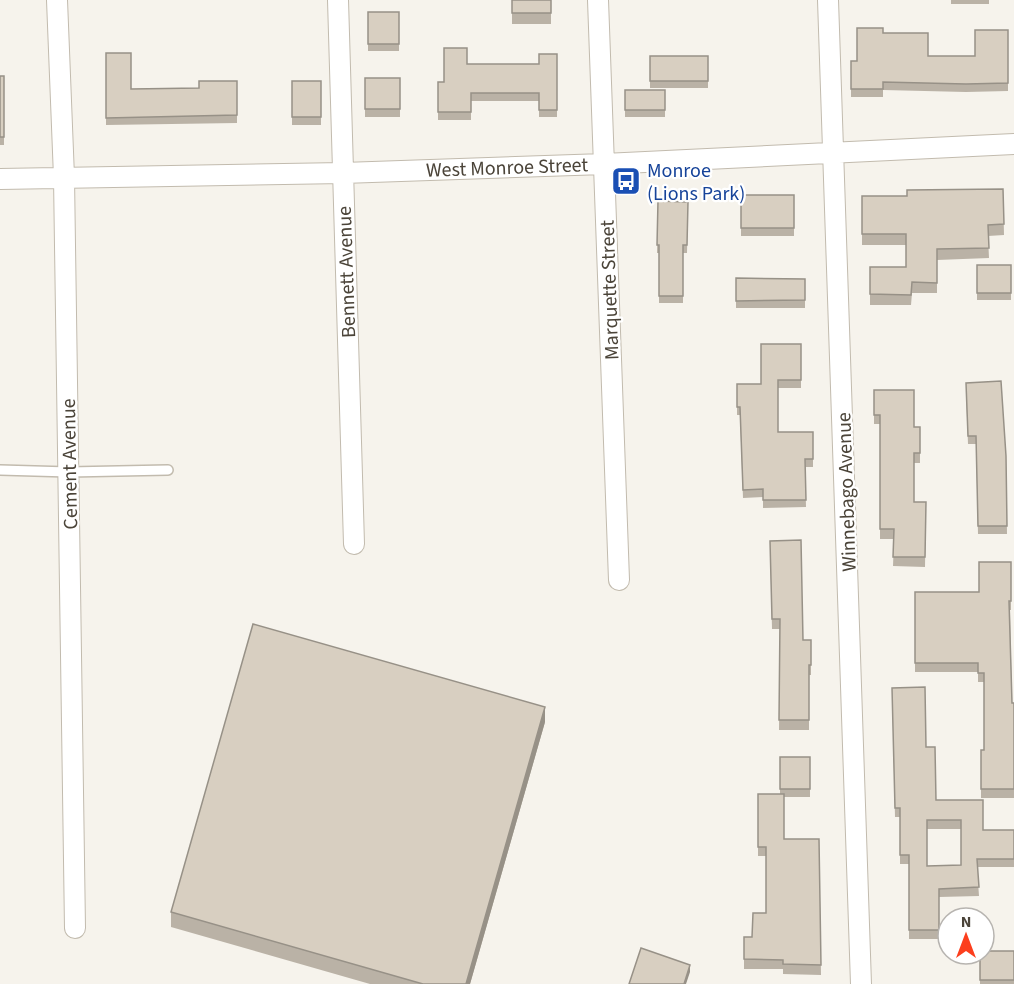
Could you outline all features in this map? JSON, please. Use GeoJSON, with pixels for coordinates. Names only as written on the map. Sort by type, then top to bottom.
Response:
{"type":"FeatureCollection","features":[{"type":"Feature","properties":{"kind":"street","name":"Cement Avenue"},"geometry":{"type":"LineString","coordinates":[[57,0],[64,177],[75,928]]}},
{"type":"Feature","properties":{"kind":"street","name":"Bennett Avenue"},"geometry":{"type":"LineString","coordinates":[[338,0],[354,544]]}},
{"type":"Feature","properties":{"kind":"street","name":"Marquette Street"},"geometry":{"type":"LineString","coordinates":[[598,0],[619,580]]}},
{"type":"Feature","properties":{"kind":"street","name":"Winnebago Avenue"},"geometry":{"type":"LineString","coordinates":[[828,0],[861,984]]}},
{"type":"Feature","properties":{"kind":"street","name":"West Monroe Street"},"geometry":{"type":"LineString","coordinates":[[0,179],[343,173],[604,164],[1014,144]]}},
{"type":"Feature","properties":{"kind":"lane"},"geometry":{"type":"LineString","coordinates":[[0,470],[69,472],[168,470]]}},
{"type":"Feature","properties":{"kind":"building"},"geometry":{"type":"Polygon","coordinates":[[[512,0],[551,0],[551,13],[512,13],[512,0]]]}},
{"type":"Feature","properties":{"kind":"building"},"geometry":{"type":"Polygon","coordinates":[[[368,12],[399,12],[399,44],[368,44],[368,12]]]}},
{"type":"Feature","properties":{"kind":"building"},"geometry":{"type":"Polygon","coordinates":[[[857,28],[883,28],[883,33],[928,33],[928,56],[975,56],[975,30],[1008,30],[1008,83],[883,82],[883,89],[851,89],[851,61],[857,61],[857,28]]]}},
{"type":"Feature","properties":{"kind":"building"},"geometry":{"type":"Polygon","coordinates":[[[444,48],[467,48],[467,64],[539,64],[539,54],[557,54],[557,110],[539,110],[539,93],[471,93],[471,112],[438,112],[438,82],[444,82],[444,48]]]}},
{"type":"Feature","properties":{"kind":"building"},"geometry":{"type":"Polygon","coordinates":[[[106,53],[131,53],[131,89],[199,88],[199,81],[237,81],[237,115],[106,118],[106,53]]]}},
{"type":"Feature","properties":{"kind":"building"},"geometry":{"type":"Polygon","coordinates":[[[650,56],[708,56],[708,81],[650,81],[650,56]]]}},
{"type":"Feature","properties":{"kind":"building"},"geometry":{"type":"Polygon","coordinates":[[[0,76],[4,76],[4,137],[0,137],[0,76]]]}},
{"type":"Feature","properties":{"kind":"building"},"geometry":{"type":"Polygon","coordinates":[[[365,78],[400,78],[400,109],[365,109],[365,78]]]}},
{"type":"Feature","properties":{"kind":"building"},"geometry":{"type":"Polygon","coordinates":[[[292,81],[321,81],[321,117],[292,117],[292,81]]]}},
{"type":"Feature","properties":{"kind":"building"},"geometry":{"type":"Polygon","coordinates":[[[625,90],[665,90],[665,110],[625,110],[625,90]]]}},
{"type":"Feature","properties":{"kind":"building"},"geometry":{"type":"Polygon","coordinates":[[[1003,189],[1004,224],[988,225],[989,248],[937,249],[937,283],[912,282],[911,295],[870,294],[870,267],[906,267],[906,234],[862,234],[862,196],[907,196],[907,190],[1003,189]]]}},
{"type":"Feature","properties":{"kind":"building"},"geometry":{"type":"Polygon","coordinates":[[[741,195],[794,195],[794,228],[741,228],[741,195]]]}},
{"type":"Feature","properties":{"kind":"building"},"geometry":{"type":"Polygon","coordinates":[[[658,201],[688,202],[687,245],[683,245],[683,296],[659,296],[658,201]]]}},
{"type":"Feature","properties":{"kind":"building"},"geometry":{"type":"Polygon","coordinates":[[[977,265],[1011,265],[1011,293],[977,293],[977,265]]]}},
{"type":"Feature","properties":{"kind":"building"},"geometry":{"type":"Polygon","coordinates":[[[736,278],[805,279],[805,300],[736,301],[736,278]]]}},
{"type":"Feature","properties":{"kind":"building"},"geometry":{"type":"Polygon","coordinates":[[[761,344],[801,344],[801,380],[778,380],[778,432],[813,432],[813,459],[805,459],[806,500],[763,500],[763,489],[743,490],[737,384],[761,384],[761,344]]]}},
{"type":"Feature","properties":{"kind":"building"},"geometry":{"type":"Polygon","coordinates":[[[1001,381],[1006,456],[1007,526],[978,526],[976,436],[968,436],[966,383],[1001,381]]]}},
{"type":"Feature","properties":{"kind":"building"},"geometry":{"type":"Polygon","coordinates":[[[874,390],[914,390],[914,427],[920,427],[920,453],[914,453],[914,502],[926,502],[925,557],[893,557],[894,529],[880,529],[880,415],[874,415],[874,390]]]}},
{"type":"Feature","properties":{"kind":"building"},"geometry":{"type":"Polygon","coordinates":[[[801,540],[803,640],[811,640],[809,720],[779,720],[780,619],[772,619],[770,541],[801,540]]]}},
{"type":"Feature","properties":{"kind":"building"},"geometry":{"type":"Polygon","coordinates":[[[979,562],[1011,562],[1011,601],[1009,601],[1012,703],[1014,703],[1014,789],[981,789],[981,750],[984,750],[984,673],[978,673],[978,663],[915,663],[915,592],[979,592],[979,562]]]}},
{"type":"Feature","properties":{"kind":"building"},"geometry":{"type":"Polygon","coordinates":[[[253,624],[545,707],[466,984],[423,984],[171,912],[253,624]]]}},
{"type":"Feature","properties":{"kind":"building"},"geometry":{"type":"Polygon","coordinates":[[[925,687],[926,747],[935,747],[936,800],[983,800],[983,830],[1014,830],[1014,859],[977,859],[979,887],[939,889],[936,930],[909,930],[909,855],[900,855],[900,808],[895,808],[892,688],[925,687]],[[927,820],[927,866],[961,865],[961,820],[927,820]]]}},
{"type":"Feature","properties":{"kind":"building"},"geometry":{"type":"Polygon","coordinates":[[[780,757],[810,757],[810,789],[780,789],[780,757]]]}},
{"type":"Feature","properties":{"kind":"building"},"geometry":{"type":"Polygon","coordinates":[[[758,794],[784,794],[784,839],[819,839],[821,965],[783,964],[783,960],[744,959],[744,937],[752,937],[753,913],[766,913],[766,847],[758,847],[758,794]]]}},
{"type":"Feature","properties":{"kind":"building"},"geometry":{"type":"Polygon","coordinates":[[[641,948],[690,965],[684,984],[629,984],[641,948]]]}},
{"type":"Feature","properties":{"kind":"building"},"geometry":{"type":"Polygon","coordinates":[[[996,951],[1014,951],[1014,980],[980,980],[980,966],[996,966],[996,951]]]}},
{"type":"Feature","properties":{"kind":"place","name":"Monroe (Lions Park)"},"geometry":{"type":"Point","coordinates":[626,181]}}]}
